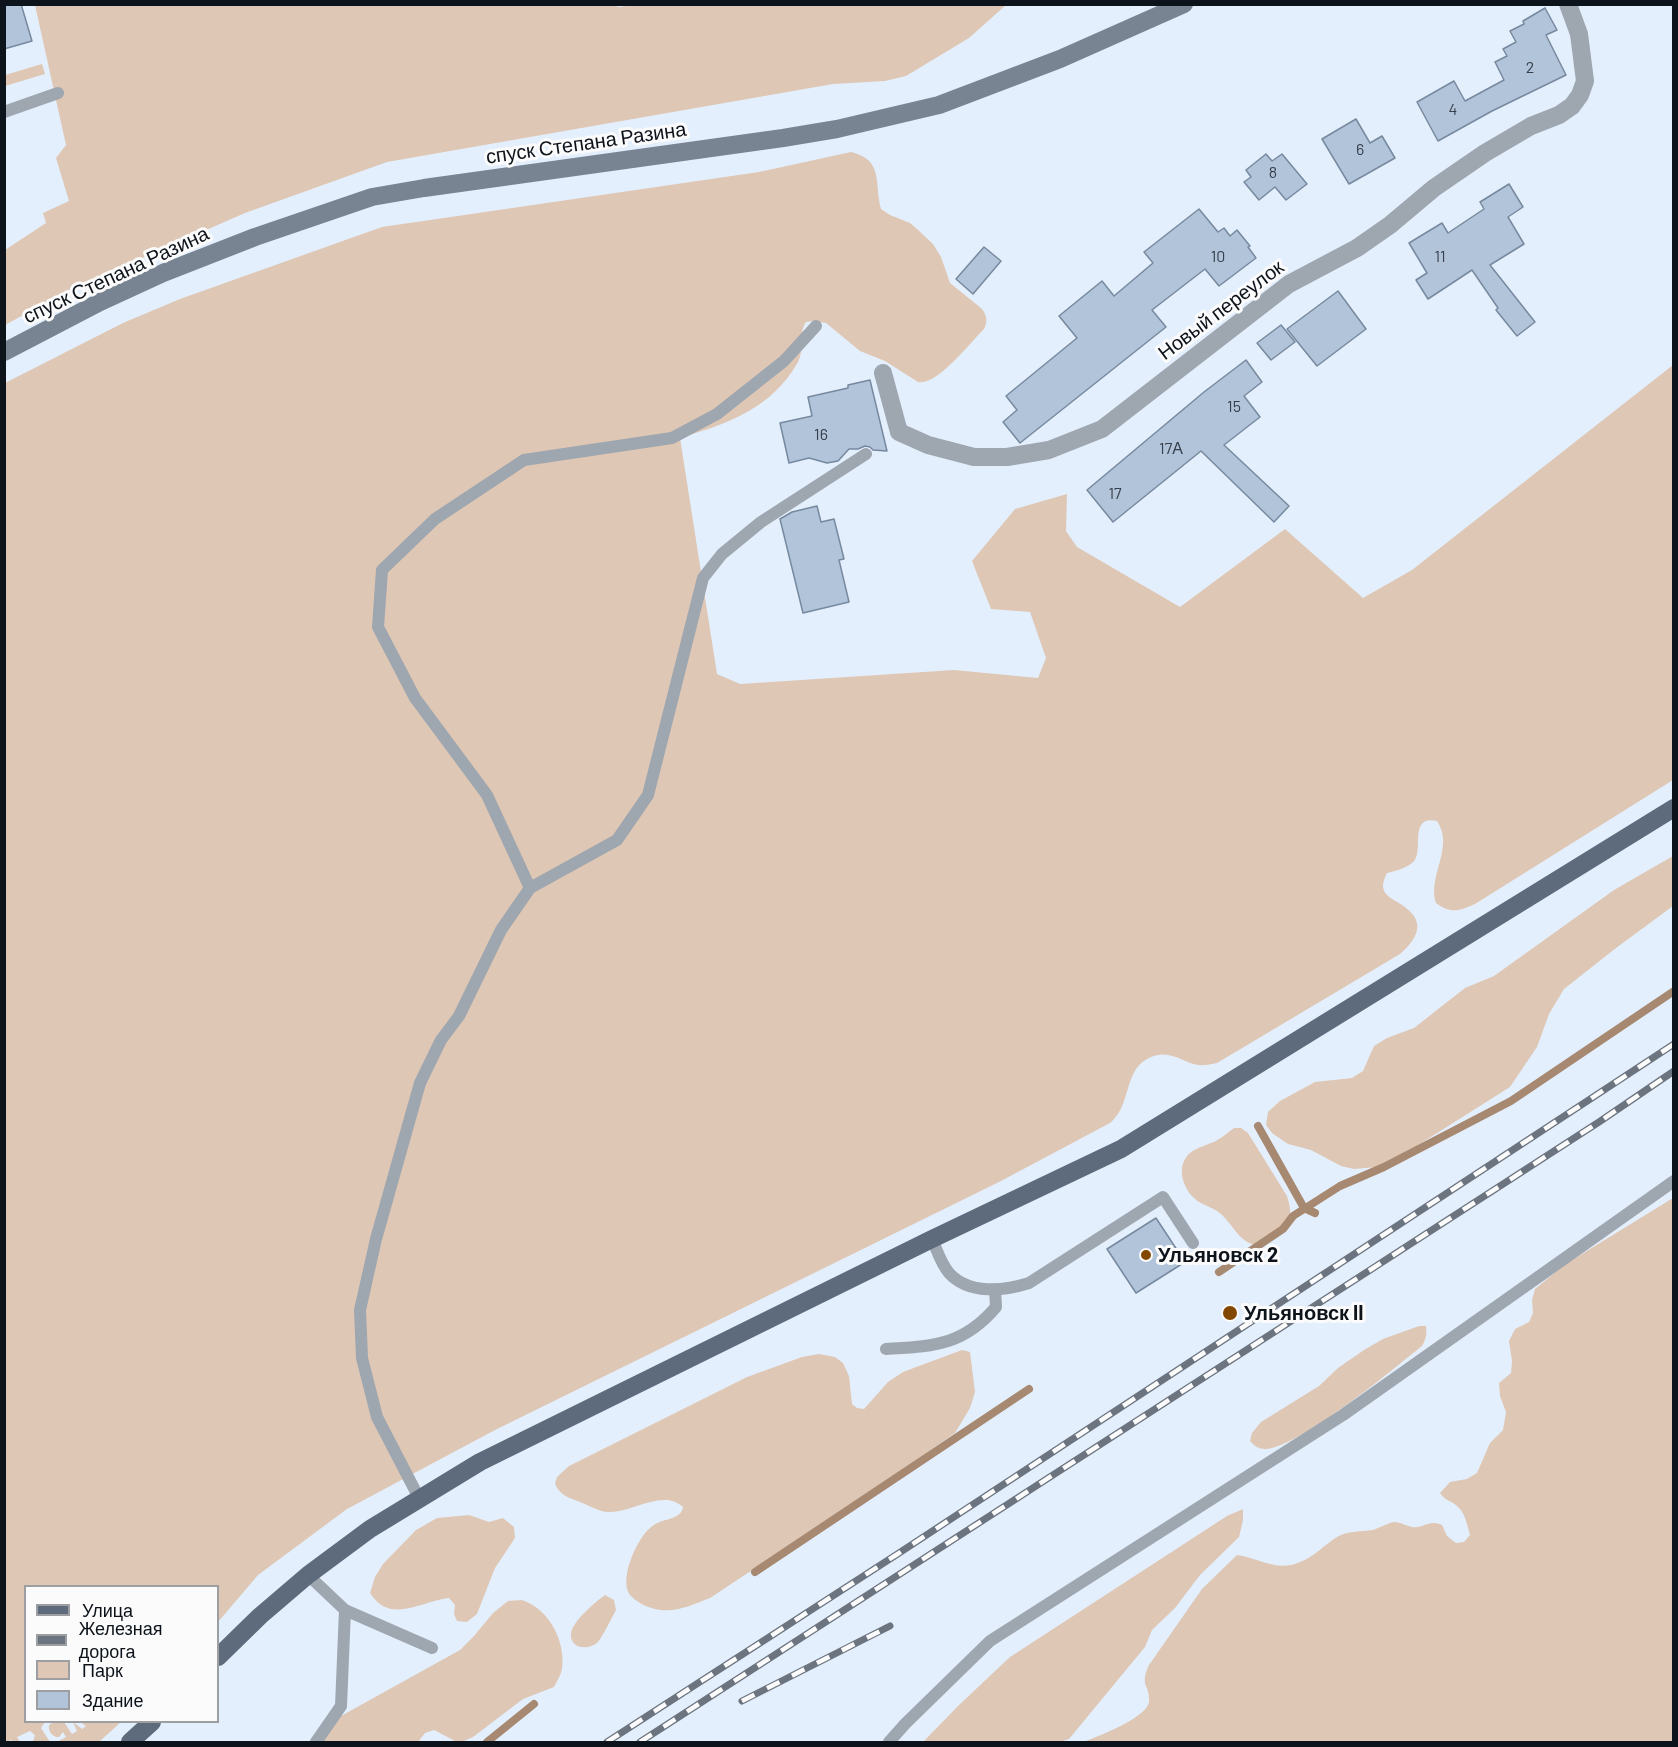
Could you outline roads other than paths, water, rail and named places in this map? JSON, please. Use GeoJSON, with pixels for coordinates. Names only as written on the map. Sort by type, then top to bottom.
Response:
{"type":"FeatureCollection","features":[{"type":"Feature","properties":{"kind":"main road","name":"спуск Степана Разина"},"geometry":{"type":"LineString","coordinates":[[4,352],[100,302],[163,273],[255,237],[372,197],[783,138],[837,129],[939,105],[1060,59],[1184,4]]}},
{"type":"Feature","properties":{"kind":"main road"},"geometry":{"type":"LineString","coordinates":[[219,1656],[260,1616],[308,1575],[370,1529],[480,1462],[932,1239],[1121,1149],[1674,808]]}},
{"type":"Feature","properties":{"kind":"main road"},"geometry":{"type":"LineString","coordinates":[[130,1743],[151,1723]]}},
{"type":"Feature","properties":{"kind":"street","name":"Новый переулок"},"geometry":{"type":"LineString","coordinates":[[883,373],[899,432],[928,445],[974,457],[1008,457],[1049,450],[1102,429],[1289,284],[1357,248],[1390,225],[1434,188],[1485,153],[1531,126],[1559,115],[1572,106],[1580,95],[1585,81],[1579,34],[1568,4]]}},
{"type":"Feature","properties":{"kind":"lane"},"geometry":{"type":"LineString","coordinates":[[4,112],[58,93]]}},
{"type":"Feature","properties":{"kind":"lane"},"geometry":{"type":"LineString","coordinates":[[530,888],[487,795],[415,698],[378,627],[382,570],[435,519],[524,459],[672,438],[717,414],[784,361],[816,326]]}},
{"type":"Feature","properties":{"kind":"lane"},"geometry":{"type":"LineString","coordinates":[[419,1498],[377,1417],[362,1358],[360,1311],[376,1239],[420,1083],[441,1040],[459,1016],[501,930],[530,888],[617,840],[648,795],[703,578],[722,554],[761,522],[866,454]]}},
{"type":"Feature","properties":{"kind":"lane"},"geometry":{"type":"LineString","coordinates":[[889,1743],[905,1724],[990,1641],[1343,1414],[1674,1181]]}},
{"type":"Feature","properties":{"kind":"lane"},"geometry":{"type":"LineString","coordinates":[[932,1239],[948,1271],[958,1281],[977,1288],[995,1289],[1029,1283],[1163,1197],[1193,1243]]}},
{"type":"Feature","properties":{"kind":"lane"},"geometry":{"type":"LineString","coordinates":[[886,1350],[928,1346],[969,1332],[986,1319],[996,1307],[995,1289]]}},
{"type":"Feature","properties":{"kind":"lane"},"geometry":{"type":"LineString","coordinates":[[308,1575],[345,1610],[432,1648]]}},
{"type":"Feature","properties":{"kind":"lane"},"geometry":{"type":"LineString","coordinates":[[316,1743],[341,1706],[345,1610]]}},
{"type":"Feature","properties":{"kind":"waterway"},"geometry":{"type":"LineString","coordinates":[[1219,1272],[1283,1229],[1293,1216],[1340,1186],[1384,1167],[1511,1101],[1674,991]]}},
{"type":"Feature","properties":{"kind":"waterway"},"geometry":{"type":"LineString","coordinates":[[1258,1126],[1304,1208],[1315,1213]]}},
{"type":"Feature","properties":{"kind":"waterway"},"geometry":{"type":"LineString","coordinates":[[755,1572],[1029,1389]]}},
{"type":"Feature","properties":{"kind":"waterway"},"geometry":{"type":"LineString","coordinates":[[487,1742],[534,1704]]}},
{"type":"Feature","properties":{"kind":"railway"},"geometry":{"type":"LineString","coordinates":[[607,1742],[1674,1044]]}},
{"type":"Feature","properties":{"kind":"railway"},"geometry":{"type":"LineString","coordinates":[[640,1742],[1599,1122],[1674,1071]]}},
{"type":"Feature","properties":{"kind":"railway"},"geometry":{"type":"LineString","coordinates":[[742,1701],[890,1626]]}},
{"type":"Feature","properties":{"kind":"place","name":"Ульяновск 2"},"geometry":{"type":"Point","coordinates":[1146,1255]}},
{"type":"Feature","properties":{"kind":"place","name":"Ульяновск II"},"geometry":{"type":"Point","coordinates":[1230,1313]}}]}
